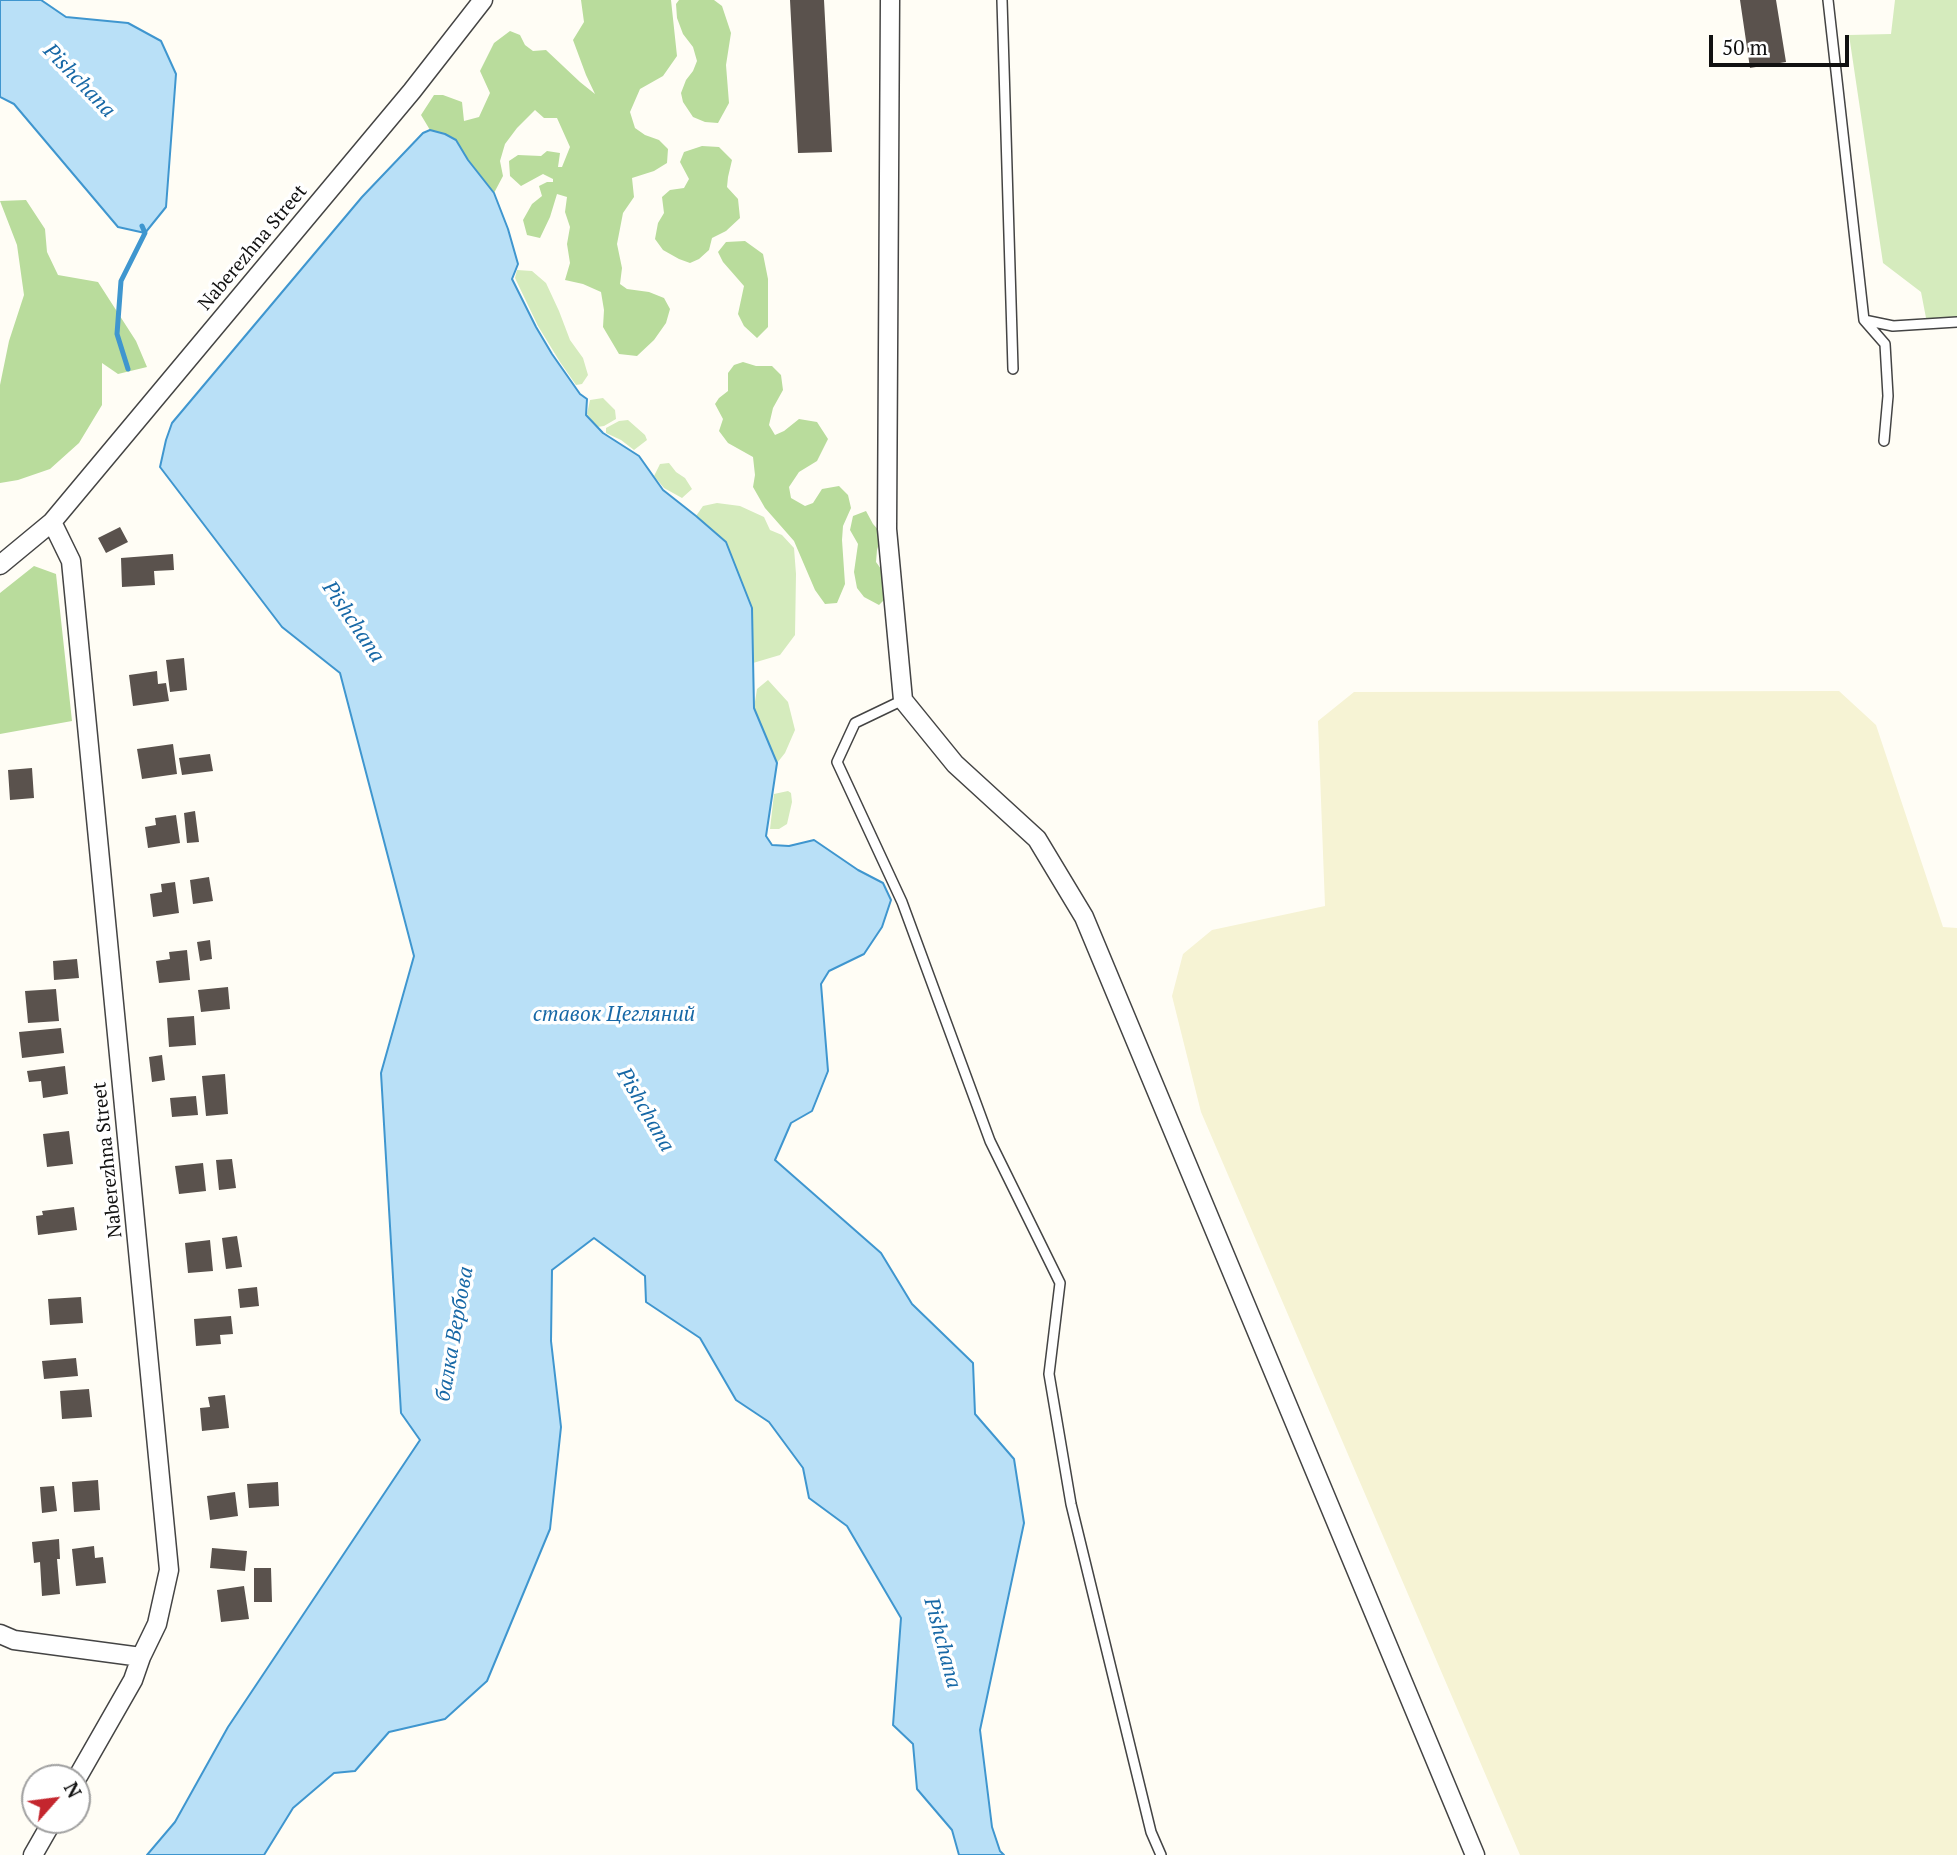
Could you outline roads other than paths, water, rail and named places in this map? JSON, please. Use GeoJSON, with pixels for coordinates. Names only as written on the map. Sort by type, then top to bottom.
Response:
{"type":"FeatureCollection","features":[{"type":"Feature","properties":{"kind":"street","name":"Naberezhna Street"},"geometry":{"type":"LineString","coordinates":[[0,565],[52,522],[412,91],[483,0]]}},
{"type":"Feature","properties":{"kind":"street"},"geometry":{"type":"LineString","coordinates":[[890,0],[887,529],[903,700],[955,764],[1037,839],[1084,917],[1475,1855]]}},
{"type":"Feature","properties":{"kind":"street","name":"Naberezhna Street"},"geometry":{"type":"LineString","coordinates":[[52,522],[71,561],[169,1570],[157,1624],[133,1680],[85,1764]]}},
{"type":"Feature","properties":{"kind":"street"},"geometry":{"type":"LineString","coordinates":[[0,1634],[15,1640],[141,1657]]}},
{"type":"Feature","properties":{"kind":"street"},"geometry":{"type":"LineString","coordinates":[[33,1855],[45,1834]]}},
{"type":"Feature","properties":{"kind":"lane"},"geometry":{"type":"LineString","coordinates":[[1002,0],[1013,369]]}},
{"type":"Feature","properties":{"kind":"lane"},"geometry":{"type":"LineString","coordinates":[[1828,0],[1864,320],[1885,344],[1888,396],[1884,440]]}},
{"type":"Feature","properties":{"kind":"lane"},"geometry":{"type":"LineString","coordinates":[[1864,320],[1894,326],[1957,322]]}},
{"type":"Feature","properties":{"kind":"lane"},"geometry":{"type":"LineString","coordinates":[[903,700],[855,723],[837,762],[902,902],[990,1142],[1060,1283],[1049,1374],[1069,1491],[1150,1832],[1161,1855]]}},
{"type":"Feature","properties":{"kind":"water"},"geometry":{"type":"Polygon","coordinates":[[[0,0],[41,0],[66,17],[128,23],[161,41],[176,74],[166,207],[145,233],[118,227],[14,104],[0,97],[0,0]]]}},
{"type":"Feature","properties":{"kind":"water","name":"ставок Цегляний"},"geometry":{"type":"Polygon","coordinates":[[[430,130],[456,140],[494,193],[518,264],[512,279],[552,354],[580,394],[587,399],[586,415],[603,433],[639,456],[663,490],[726,542],[752,608],[754,708],[777,763],[766,836],[772,845],[789,846],[814,840],[858,870],[883,883],[891,900],[882,927],[864,954],[829,971],[821,984],[828,1071],[812,1111],[791,1123],[775,1160],[881,1253],[912,1304],[973,1363],[975,1414],[1014,1459],[1024,1523],[980,1730],[992,1827],[1000,1851],[1004,1855],[959,1855],[952,1830],[917,1789],[913,1744],[893,1725],[901,1618],[847,1526],[809,1498],[803,1468],[769,1422],[736,1400],[700,1338],[646,1302],[645,1276],[594,1238],[552,1270],[551,1341],[561,1427],[550,1529],[487,1681],[445,1719],[389,1732],[355,1771],[334,1773],[293,1808],[264,1855],[147,1855],[175,1822],[228,1727],[420,1440],[401,1413],[381,1073],[414,956],[340,673],[282,627],[160,467],[172,423],[362,197],[423,133],[430,130]]]}},
{"type":"Feature","properties":{"kind":"waterway","name":"Pishchana"},"geometry":{"type":"LineString","coordinates":[[128,369],[117,334],[121,281],[145,233],[142,226]]}},
{"type":"Feature","properties":{"kind":"water label","name":"балка Вербова"},"geometry":{"type":"Point","coordinates":[455,1334]}}]}
